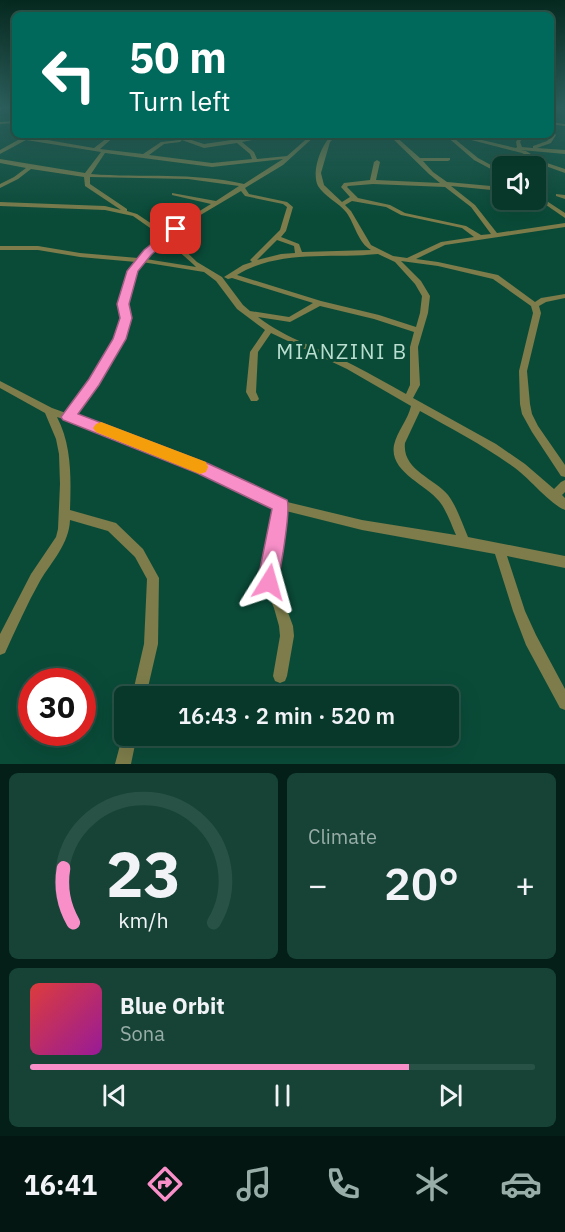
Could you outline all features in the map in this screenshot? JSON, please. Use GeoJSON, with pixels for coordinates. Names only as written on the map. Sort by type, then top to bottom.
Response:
{"type":"FeatureCollection","features":[{"type":"Feature","properties":{"kind":"street"},"geometry":{"type":"LineString","coordinates":[[0,152],[15,144]]}},
{"type":"Feature","properties":{"kind":"street"},"geometry":{"type":"LineString","coordinates":[[65,144],[95,150],[215,165],[254,159],[290,157]]}},
{"type":"Feature","properties":{"kind":"street"},"geometry":{"type":"LineString","coordinates":[[95,150],[103,144]]}},
{"type":"Feature","properties":{"kind":"street"},"geometry":{"type":"LineString","coordinates":[[144,156],[162,144]]}},
{"type":"Feature","properties":{"kind":"street"},"geometry":{"type":"LineString","coordinates":[[194,144],[204,146],[220,144]]}},
{"type":"Feature","properties":{"kind":"street"},"geometry":{"type":"LineString","coordinates":[[241,144],[252,153],[254,159]]}},
{"type":"Feature","properties":{"kind":"street"},"geometry":{"type":"LineString","coordinates":[[69,417],[94,382],[119,339],[126,318],[123,304],[132,271],[140,260],[192,217],[290,157],[305,144]]}},
{"type":"Feature","properties":{"kind":"street"},"geometry":{"type":"LineString","coordinates":[[330,144],[318,173],[324,190],[342,204],[368,246],[392,258],[409,259],[495,278],[535,305],[537,313],[523,371],[525,404],[527,414],[535,429],[565,472]]}},
{"type":"Feature","properties":{"kind":"street"},"geometry":{"type":"LineString","coordinates":[[401,144],[431,173],[473,206],[495,235]]}},
{"type":"Feature","properties":{"kind":"street"},"geometry":{"type":"LineString","coordinates":[[457,144],[476,159],[492,168]]}},
{"type":"Feature","properties":{"kind":"street"},"geometry":{"type":"LineString","coordinates":[[490,144],[527,154],[542,164],[565,171]]}},
{"type":"Feature","properties":{"kind":"street"},"geometry":{"type":"LineString","coordinates":[[519,144],[520,148]]}},
{"type":"Feature","properties":{"kind":"street"},"geometry":{"type":"LineString","coordinates":[[532,148],[544,144]]}},
{"type":"Feature","properties":{"kind":"street"},"geometry":{"type":"LineString","coordinates":[[550,144],[557,151]]}},
{"type":"Feature","properties":{"kind":"street"},"geometry":{"type":"LineString","coordinates":[[513,149],[532,148],[565,152]]}},
{"type":"Feature","properties":{"kind":"street"},"geometry":{"type":"LineString","coordinates":[[104,151],[87,175],[87,185],[167,237],[205,270],[222,281],[231,298],[248,314],[270,329],[350,367],[507,456],[565,505]]}},
{"type":"Feature","properties":{"kind":"street"},"geometry":{"type":"LineString","coordinates":[[420,160],[448,159]]}},
{"type":"Feature","properties":{"kind":"street"},"geometry":{"type":"LineString","coordinates":[[0,161],[41,170],[87,175],[175,180],[206,177],[242,186],[247,195],[288,205],[290,211],[286,225],[277,238],[250,263],[222,281]]}},
{"type":"Feature","properties":{"kind":"street"},"geometry":{"type":"LineString","coordinates":[[373,182],[377,162]]}},
{"type":"Feature","properties":{"kind":"street"},"geometry":{"type":"LineString","coordinates":[[206,177],[215,165]]}},
{"type":"Feature","properties":{"kind":"street"},"geometry":{"type":"LineString","coordinates":[[0,187],[30,167]]}},
{"type":"Feature","properties":{"kind":"street"},"geometry":{"type":"LineString","coordinates":[[355,200],[345,185],[373,182],[492,188]]}},
{"type":"Feature","properties":{"kind":"street"},"geometry":{"type":"LineString","coordinates":[[0,187],[10,190]]}},
{"type":"Feature","properties":{"kind":"street"},"geometry":{"type":"LineString","coordinates":[[174,194],[217,203]]}},
{"type":"Feature","properties":{"kind":"street"},"geometry":{"type":"LineString","coordinates":[[342,204],[355,200],[393,207],[403,214],[464,227],[480,238]]}},
{"type":"Feature","properties":{"kind":"street"},"geometry":{"type":"LineString","coordinates":[[546,203],[565,216]]}},
{"type":"Feature","properties":{"kind":"street"},"geometry":{"type":"LineString","coordinates":[[0,204],[63,205],[129,213]]}},
{"type":"Feature","properties":{"kind":"street"},"geometry":{"type":"LineString","coordinates":[[409,259],[443,243],[565,225]]}},
{"type":"Feature","properties":{"kind":"street"},"geometry":{"type":"LineString","coordinates":[[277,238],[297,245],[299,255]]}},
{"type":"Feature","properties":{"kind":"street"},"geometry":{"type":"LineString","coordinates":[[0,248],[38,248],[205,270]]}},
{"type":"Feature","properties":{"kind":"street"},"geometry":{"type":"LineString","coordinates":[[250,263],[276,255],[377,252]]}},
{"type":"Feature","properties":{"kind":"street"},"geometry":{"type":"LineString","coordinates":[[392,258],[415,279],[426,300],[414,347],[415,385],[411,403],[415,413],[400,441],[400,457],[405,465],[428,482],[447,503],[464,542]]}},
{"type":"Feature","properties":{"kind":"street"},"geometry":{"type":"LineString","coordinates":[[231,275],[419,331]]}},
{"type":"Feature","properties":{"kind":"street"},"geometry":{"type":"LineString","coordinates":[[535,305],[544,300],[565,296]]}},
{"type":"Feature","properties":{"kind":"street"},"geometry":{"type":"LineString","coordinates":[[248,314],[290,320],[319,303]]}},
{"type":"Feature","properties":{"kind":"street"},"geometry":{"type":"LineString","coordinates":[[254,399],[251,392],[254,352],[270,329]]}},
{"type":"Feature","properties":{"kind":"street"},"geometry":{"type":"LineString","coordinates":[[0,384],[49,411],[203,468],[281,505],[362,525],[565,562]]}},
{"type":"Feature","properties":{"kind":"street"},"geometry":{"type":"LineString","coordinates":[[0,648],[35,578],[61,539],[64,530],[66,466],[57,429],[49,411]]}},
{"type":"Feature","properties":{"kind":"street"},"geometry":{"type":"LineString","coordinates":[[554,496],[565,485]]}},
{"type":"Feature","properties":{"kind":"street"},"geometry":{"type":"LineString","coordinates":[[280,676],[287,636],[286,626],[268,574],[278,532],[281,505]]}},
{"type":"Feature","properties":{"kind":"street"},"geometry":{"type":"LineString","coordinates":[[64,513],[112,527],[139,553],[153,578],[151,644],[141,686]]}},
{"type":"Feature","properties":{"kind":"street"},"geometry":{"type":"LineString","coordinates":[[499,549],[527,630],[565,704]]}},
{"type":"Feature","properties":{"kind":"street"},"geometry":{"type":"LineString","coordinates":[[123,764],[127,746]]}},
{"type":"Feature","properties":{"kind":"slow traffic"},"geometry":{"type":"LineString","coordinates":[[101,428],[200,467]]}},
{"type":"Feature","properties":{"kind":"district","name":"MIANZINI B"},"geometry":{"type":"Point","coordinates":[342,351]}},
{"type":"Feature","properties":{"kind":"route"},"geometry":{"type":"LineString","coordinates":[[176,229],[148,252],[132,271],[123,304],[126,318],[116,347],[69,417],[203,468],[281,505],[278,532],[268,574],[269,582]]}}]}
